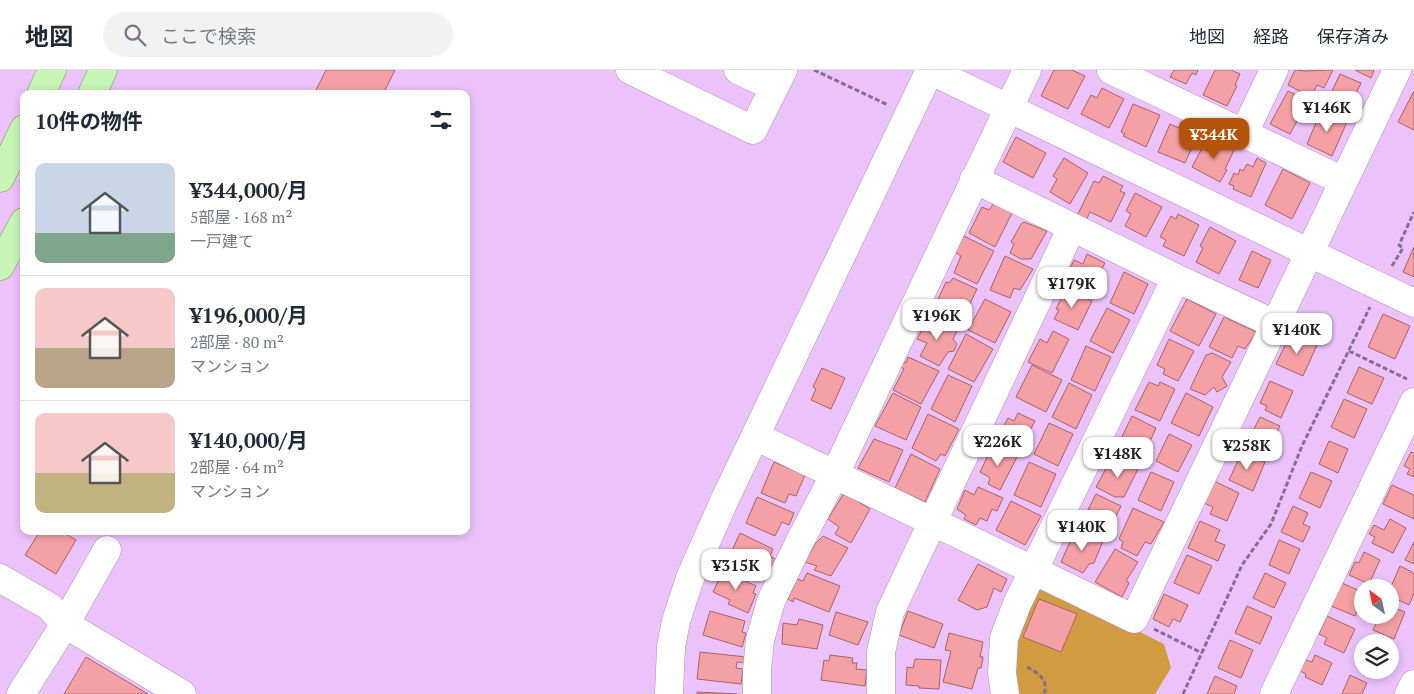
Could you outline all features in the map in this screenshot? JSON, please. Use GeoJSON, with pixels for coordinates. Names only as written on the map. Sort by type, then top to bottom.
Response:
{"type":"FeatureCollection","features":[{"type":"Feature","properties":{"kind":"main road"},"geometry":{"type":"LineString","coordinates":[[43,90],[52,70]]}},
{"type":"Feature","properties":{"kind":"main road"},"geometry":{"type":"LineString","coordinates":[[94,90],[103,70]]}},
{"type":"Feature","properties":{"kind":"main road"},"geometry":{"type":"LineString","coordinates":[[0,178],[20,137]]}},
{"type":"Feature","properties":{"kind":"main road"},"geometry":{"type":"LineString","coordinates":[[0,266],[20,229]]}},
{"type":"Feature","properties":{"kind":"street"},"geometry":{"type":"LineString","coordinates":[[630,70],[753,130],[778,79],[738,70]]}},
{"type":"Feature","properties":{"kind":"street"},"geometry":{"type":"LineString","coordinates":[[669,694],[671,656],[676,621],[687,587],[725,499],[930,70],[1414,303]]}},
{"type":"Feature","properties":{"kind":"street"},"geometry":{"type":"LineString","coordinates":[[757,694],[760,640],[771,601],[835,474],[1027,70]]}},
{"type":"Feature","properties":{"kind":"street"},"geometry":{"type":"LineString","coordinates":[[1111,70],[1147,78],[1244,133],[1343,181]]}},
{"type":"Feature","properties":{"kind":"street"},"geometry":{"type":"LineString","coordinates":[[1244,133],[1274,70]]}},
{"type":"Feature","properties":{"kind":"street"},"geometry":{"type":"LineString","coordinates":[[756,436],[1134,619],[1397,70]]}},
{"type":"Feature","properties":{"kind":"street"},"geometry":{"type":"LineString","coordinates":[[974,179],[1176,278],[1276,324]]}},
{"type":"Feature","properties":{"kind":"street"},"geometry":{"type":"LineString","coordinates":[[882,694],[881,652],[890,612],[1072,227]]}},
{"type":"Feature","properties":{"kind":"street"},"geometry":{"type":"LineString","coordinates":[[1005,694],[1002,674],[1004,638],[1017,604],[1176,278]]}},
{"type":"Feature","properties":{"kind":"street"},"geometry":{"type":"LineString","coordinates":[[1274,694],[1412,391]]}},
{"type":"Feature","properties":{"kind":"street"},"geometry":{"type":"LineString","coordinates":[[21,694],[65,624],[107,550]]}},
{"type":"Feature","properties":{"kind":"street"},"geometry":{"type":"LineString","coordinates":[[0,578],[50,607],[65,624],[182,694]]}},
{"type":"Feature","properties":{"kind":"street"},"geometry":{"type":"LineString","coordinates":[[1409,694],[1414,684]]}},
{"type":"Feature","properties":{"kind":"path"},"geometry":{"type":"LineString","coordinates":[[814,70],[909,114]]}},
{"type":"Feature","properties":{"kind":"path"},"geometry":{"type":"LineString","coordinates":[[1183,694],[1242,565],[1271,524],[1302,446],[1380,286],[1403,248],[1399,245],[1414,212]]}},
{"type":"Feature","properties":{"kind":"path"},"geometry":{"type":"LineString","coordinates":[[1349,351],[1412,391]]}},
{"type":"Feature","properties":{"kind":"path"},"geometry":{"type":"LineString","coordinates":[[1134,619],[1202,653]]}},
{"type":"Feature","properties":{"kind":"path"},"geometry":{"type":"LineString","coordinates":[[1002,656],[1038,672],[1047,687],[1044,694]]}},
{"type":"Feature","properties":{"kind":"shaded area"},"geometry":{"type":"Polygon","coordinates":[[[1046,586],[1164,644],[1171,668],[1155,694],[1017,694],[1013,655],[1020,625],[1034,591],[1046,586]]]}},
{"type":"Feature","properties":{"kind":"building"},"geometry":{"type":"Polygon","coordinates":[[[326,70],[395,70],[385,90],[316,90],[326,70]]]}},
{"type":"Feature","properties":{"kind":"building"},"geometry":{"type":"Polygon","coordinates":[[[1054,70],[1072,70],[1085,76],[1068,109],[1041,96],[1054,70]]]}},
{"type":"Feature","properties":{"kind":"building"},"geometry":{"type":"Polygon","coordinates":[[[1174,70],[1198,70],[1196,75],[1192,73],[1186,84],[1170,77],[1174,70]]]}},
{"type":"Feature","properties":{"kind":"building"},"geometry":{"type":"Polygon","coordinates":[[[1215,70],[1231,70],[1240,74],[1235,85],[1237,86],[1227,106],[1203,95],[1215,70]]]}},
{"type":"Feature","properties":{"kind":"building"},"geometry":{"type":"Polygon","coordinates":[[[1295,70],[1333,70],[1324,88],[1317,85],[1311,97],[1288,85],[1295,70]]]}},
{"type":"Feature","properties":{"kind":"building"},"geometry":{"type":"Polygon","coordinates":[[[1355,70],[1374,70],[1371,78],[1355,70]]]}},
{"type":"Feature","properties":{"kind":"building"},"geometry":{"type":"Polygon","coordinates":[[[1340,74],[1361,83],[1355,96],[1360,98],[1351,116],[1326,104],[1340,74]]]}},
{"type":"Feature","properties":{"kind":"building"},"geometry":{"type":"Polygon","coordinates":[[[1102,88],[1124,99],[1109,128],[1081,114],[1091,95],[1097,98],[1102,88]]]}},
{"type":"Feature","properties":{"kind":"building"},"geometry":{"type":"Polygon","coordinates":[[[1288,91],[1308,101],[1290,134],[1270,124],[1288,91]]]}},
{"type":"Feature","properties":{"kind":"building"},"geometry":{"type":"Polygon","coordinates":[[[1414,91],[1414,130],[1398,122],[1414,91]]]}},
{"type":"Feature","properties":{"kind":"building"},"geometry":{"type":"Polygon","coordinates":[[[1133,104],[1160,115],[1146,147],[1123,136],[1125,134],[1121,132],[1133,104]]]}},
{"type":"Feature","properties":{"kind":"building"},"geometry":{"type":"Polygon","coordinates":[[[1321,111],[1347,122],[1332,156],[1307,144],[1321,111]]]}},
{"type":"Feature","properties":{"kind":"building"},"geometry":{"type":"Polygon","coordinates":[[[1181,122],[1200,130],[1185,163],[1158,152],[1170,124],[1179,128],[1181,122]]]}},
{"type":"Feature","properties":{"kind":"building"},"geometry":{"type":"Polygon","coordinates":[[[1016,137],[1046,153],[1033,178],[1003,162],[1016,137]]]}},
{"type":"Feature","properties":{"kind":"building"},"geometry":{"type":"Polygon","coordinates":[[[1214,139],[1234,150],[1225,169],[1227,170],[1220,182],[1192,167],[1202,148],[1208,151],[1214,139]]]}},
{"type":"Feature","properties":{"kind":"building"},"geometry":{"type":"Polygon","coordinates":[[[1064,158],[1088,173],[1070,204],[1050,192],[1057,179],[1053,176],[1064,158]]]}},
{"type":"Feature","properties":{"kind":"building"},"geometry":{"type":"Polygon","coordinates":[[[1257,158],[1266,163],[1251,197],[1233,189],[1234,186],[1229,184],[1234,173],[1238,175],[1240,169],[1243,171],[1247,164],[1253,167],[1257,158]]]}},
{"type":"Feature","properties":{"kind":"building"},"geometry":{"type":"Polygon","coordinates":[[[1283,169],[1310,183],[1292,219],[1265,205],[1283,169]]]}},
{"type":"Feature","properties":{"kind":"building"},"geometry":{"type":"Polygon","coordinates":[[[1103,176],[1123,186],[1120,191],[1125,193],[1111,222],[1090,212],[1086,220],[1077,216],[1094,181],[1099,183],[1103,176]]]}},
{"type":"Feature","properties":{"kind":"building"},"geometry":{"type":"Polygon","coordinates":[[[1135,193],[1162,207],[1146,237],[1125,226],[1131,214],[1126,211],[1135,193]]]}},
{"type":"Feature","properties":{"kind":"building"},"geometry":{"type":"Polygon","coordinates":[[[994,203],[1012,213],[995,247],[969,233],[982,207],[989,210],[994,203]]]}},
{"type":"Feature","properties":{"kind":"building"},"geometry":{"type":"Polygon","coordinates":[[[1178,214],[1199,225],[1184,256],[1163,246],[1166,240],[1160,237],[1171,216],[1176,219],[1178,214]]]}},
{"type":"Feature","properties":{"kind":"building"},"geometry":{"type":"Polygon","coordinates":[[[1024,222],[1047,231],[1031,259],[1021,259],[1010,253],[1014,244],[1011,242],[1024,222]]]}},
{"type":"Feature","properties":{"kind":"building"},"geometry":{"type":"Polygon","coordinates":[[[1210,227],[1236,241],[1219,274],[1196,262],[1203,248],[1200,246],[1210,227]]]}},
{"type":"Feature","properties":{"kind":"building"},"geometry":{"type":"Polygon","coordinates":[[[964,236],[994,251],[977,284],[954,273],[961,256],[955,252],[964,236]]]}},
{"type":"Feature","properties":{"kind":"building"},"geometry":{"type":"Polygon","coordinates":[[[1414,247],[1414,277],[1403,272],[1414,247]]]}},
{"type":"Feature","properties":{"kind":"building"},"geometry":{"type":"Polygon","coordinates":[[[1252,251],[1271,260],[1258,288],[1239,280],[1252,251]]]}},
{"type":"Feature","properties":{"kind":"building"},"geometry":{"type":"Polygon","coordinates":[[[1087,254],[1105,263],[1100,272],[1104,274],[1093,296],[1064,282],[1074,260],[1083,264],[1087,254]]]}},
{"type":"Feature","properties":{"kind":"building"},"geometry":{"type":"Polygon","coordinates":[[[1005,256],[1033,269],[1020,290],[1014,288],[1010,298],[990,290],[1005,256]]]}},
{"type":"Feature","properties":{"kind":"building"},"geometry":{"type":"Polygon","coordinates":[[[1124,272],[1148,284],[1134,314],[1110,303],[1124,272]]]}},
{"type":"Feature","properties":{"kind":"building"},"geometry":{"type":"Polygon","coordinates":[[[953,278],[977,289],[961,322],[943,316],[945,313],[934,308],[946,282],[949,283],[953,278]]]}},
{"type":"Feature","properties":{"kind":"building"},"geometry":{"type":"Polygon","coordinates":[[[1066,289],[1092,301],[1078,330],[1054,319],[1059,310],[1056,309],[1066,289]]]}},
{"type":"Feature","properties":{"kind":"building"},"geometry":{"type":"Polygon","coordinates":[[[985,299],[1011,312],[995,343],[968,330],[985,299]]]}},
{"type":"Feature","properties":{"kind":"building"},"geometry":{"type":"Polygon","coordinates":[[[1187,299],[1216,314],[1199,346],[1170,331],[1187,299]]]}},
{"type":"Feature","properties":{"kind":"building"},"geometry":{"type":"Polygon","coordinates":[[[1107,308],[1130,320],[1113,353],[1090,341],[1107,308]]]}},
{"type":"Feature","properties":{"kind":"building"},"geometry":{"type":"Polygon","coordinates":[[[1383,314],[1410,326],[1395,359],[1368,347],[1383,314]]]}},
{"type":"Feature","properties":{"kind":"building"},"geometry":{"type":"Polygon","coordinates":[[[929,317],[958,329],[953,339],[957,344],[954,351],[948,352],[939,366],[920,356],[927,343],[917,339],[929,317]]]}},
{"type":"Feature","properties":{"kind":"building"},"geometry":{"type":"Polygon","coordinates":[[[1224,317],[1256,332],[1245,349],[1238,346],[1232,358],[1209,347],[1224,317]]]}},
{"type":"Feature","properties":{"kind":"building"},"geometry":{"type":"Polygon","coordinates":[[[1053,331],[1069,339],[1052,373],[1028,362],[1040,339],[1047,343],[1053,331]]]}},
{"type":"Feature","properties":{"kind":"building"},"geometry":{"type":"Polygon","coordinates":[[[1291,333],[1317,345],[1303,376],[1276,364],[1291,333]]]}},
{"type":"Feature","properties":{"kind":"building"},"geometry":{"type":"Polygon","coordinates":[[[966,334],[993,349],[974,382],[948,369],[966,334]]]}},
{"type":"Feature","properties":{"kind":"building"},"geometry":{"type":"Polygon","coordinates":[[[1169,339],[1194,351],[1178,381],[1163,374],[1165,369],[1157,365],[1169,339]]]}},
{"type":"Feature","properties":{"kind":"building"},"geometry":{"type":"Polygon","coordinates":[[[1086,346],[1111,357],[1095,391],[1071,380],[1086,346]]]}},
{"type":"Feature","properties":{"kind":"building"},"geometry":{"type":"Polygon","coordinates":[[[1212,353],[1231,362],[1222,377],[1227,386],[1217,392],[1214,387],[1205,395],[1190,389],[1206,355],[1212,353]]]}},
{"type":"Feature","properties":{"kind":"building"},"geometry":{"type":"Polygon","coordinates":[[[908,357],[939,371],[921,404],[893,390],[904,369],[898,365],[901,361],[906,363],[908,357]]]}},
{"type":"Feature","properties":{"kind":"building"},"geometry":{"type":"Polygon","coordinates":[[[1032,365],[1062,380],[1046,412],[1016,397],[1032,365]]]}},
{"type":"Feature","properties":{"kind":"building"},"geometry":{"type":"Polygon","coordinates":[[[1359,367],[1384,378],[1372,404],[1347,393],[1359,367]]]}},
{"type":"Feature","properties":{"kind":"building"},"geometry":{"type":"Polygon","coordinates":[[[822,368],[845,378],[831,409],[811,400],[816,389],[813,387],[822,368]]]}},
{"type":"Feature","properties":{"kind":"building"},"geometry":{"type":"Polygon","coordinates":[[[948,375],[972,386],[955,422],[931,409],[948,375]]]}},
{"type":"Feature","properties":{"kind":"building"},"geometry":{"type":"Polygon","coordinates":[[[1270,381],[1293,391],[1281,418],[1265,410],[1267,406],[1260,403],[1270,381]]]}},
{"type":"Feature","properties":{"kind":"building"},"geometry":{"type":"Polygon","coordinates":[[[1149,382],[1158,386],[1160,382],[1175,389],[1160,421],[1135,410],[1149,382]]]}},
{"type":"Feature","properties":{"kind":"building"},"geometry":{"type":"Polygon","coordinates":[[[1069,383],[1092,395],[1076,429],[1052,417],[1069,383]]]}},
{"type":"Feature","properties":{"kind":"building"},"geometry":{"type":"Polygon","coordinates":[[[893,393],[921,407],[906,440],[875,426],[893,393]]]}},
{"type":"Feature","properties":{"kind":"building"},"geometry":{"type":"Polygon","coordinates":[[[1186,393],[1213,407],[1199,436],[1171,423],[1186,393]]]}},
{"type":"Feature","properties":{"kind":"building"},"geometry":{"type":"Polygon","coordinates":[[[1344,399],[1367,409],[1354,438],[1331,427],[1344,399]]]}},
{"type":"Feature","properties":{"kind":"building"},"geometry":{"type":"Polygon","coordinates":[[[1018,413],[1035,421],[1024,442],[1020,441],[1015,451],[1003,445],[1004,443],[999,440],[1002,435],[1000,433],[1008,418],[1014,421],[1018,413]]]}},
{"type":"Feature","properties":{"kind":"building"},"geometry":{"type":"Polygon","coordinates":[[[928,414],[959,429],[945,456],[941,454],[936,461],[912,448],[928,414]]]}},
{"type":"Feature","properties":{"kind":"building"},"geometry":{"type":"Polygon","coordinates":[[[1132,416],[1156,428],[1142,459],[1126,452],[1131,443],[1121,439],[1132,416]]]}},
{"type":"Feature","properties":{"kind":"building"},"geometry":{"type":"Polygon","coordinates":[[[1260,417],[1280,426],[1268,453],[1251,445],[1258,431],[1254,429],[1260,417]]]}},
{"type":"Feature","properties":{"kind":"building"},"geometry":{"type":"Polygon","coordinates":[[[1049,423],[1073,434],[1058,466],[1034,454],[1049,423]]]}},
{"type":"Feature","properties":{"kind":"building"},"geometry":{"type":"Polygon","coordinates":[[[1169,434],[1192,445],[1178,472],[1156,461],[1169,434]]]}},
{"type":"Feature","properties":{"kind":"building"},"geometry":{"type":"Polygon","coordinates":[[[874,439],[903,450],[889,482],[858,468],[874,439]]]}},
{"type":"Feature","properties":{"kind":"building"},"geometry":{"type":"Polygon","coordinates":[[[1329,441],[1348,449],[1338,473],[1319,464],[1329,441]]]}},
{"type":"Feature","properties":{"kind":"building"},"geometry":{"type":"Polygon","coordinates":[[[993,445],[1017,457],[1000,490],[988,484],[989,477],[980,472],[993,445]]]}},
{"type":"Feature","properties":{"kind":"building"},"geometry":{"type":"Polygon","coordinates":[[[1242,452],[1265,462],[1253,491],[1229,480],[1242,452]]]}},
{"type":"Feature","properties":{"kind":"building"},"geometry":{"type":"Polygon","coordinates":[[[1411,452],[1414,453],[1414,477],[1407,474],[1410,469],[1404,466],[1411,452]]]}},
{"type":"Feature","properties":{"kind":"building"},"geometry":{"type":"Polygon","coordinates":[[[911,454],[940,469],[925,502],[895,488],[911,454]]]}},
{"type":"Feature","properties":{"kind":"building"},"geometry":{"type":"Polygon","coordinates":[[[1125,460],[1139,467],[1124,497],[1115,497],[1096,487],[1109,463],[1115,466],[1117,461],[1123,464],[1125,460]]]}},
{"type":"Feature","properties":{"kind":"building"},"geometry":{"type":"Polygon","coordinates":[[[774,462],[805,475],[796,496],[789,494],[785,503],[761,493],[774,462]]]}},
{"type":"Feature","properties":{"kind":"building"},"geometry":{"type":"Polygon","coordinates":[[[1029,462],[1056,474],[1041,507],[1014,495],[1029,462]]]}},
{"type":"Feature","properties":{"kind":"building"},"geometry":{"type":"Polygon","coordinates":[[[1151,472],[1174,482],[1161,511],[1138,500],[1151,472]]]}},
{"type":"Feature","properties":{"kind":"building"},"geometry":{"type":"Polygon","coordinates":[[[1311,472],[1332,481],[1320,508],[1299,498],[1311,472]]]}},
{"type":"Feature","properties":{"kind":"building"},"geometry":{"type":"Polygon","coordinates":[[[1214,481],[1239,493],[1227,521],[1210,514],[1213,507],[1204,503],[1214,481]]]}},
{"type":"Feature","properties":{"kind":"building"},"geometry":{"type":"Polygon","coordinates":[[[1392,485],[1414,495],[1414,519],[1383,504],[1392,485]]]}},
{"type":"Feature","properties":{"kind":"building"},"geometry":{"type":"Polygon","coordinates":[[[978,487],[1003,498],[997,511],[992,509],[987,521],[980,518],[976,525],[964,519],[966,515],[957,509],[965,490],[974,495],[978,487]]]}},
{"type":"Feature","properties":{"kind":"building"},"geometry":{"type":"Polygon","coordinates":[[[844,493],[870,509],[851,543],[835,534],[839,527],[828,519],[844,493]]]}},
{"type":"Feature","properties":{"kind":"building"},"geometry":{"type":"Polygon","coordinates":[[[1096,494],[1121,506],[1108,532],[1083,520],[1096,494]]]}},
{"type":"Feature","properties":{"kind":"building"},"geometry":{"type":"Polygon","coordinates":[[[757,497],[794,513],[789,525],[782,522],[775,536],[746,523],[757,497]]]}},
{"type":"Feature","properties":{"kind":"building"},"geometry":{"type":"Polygon","coordinates":[[[1011,501],[1041,516],[1025,545],[996,530],[1011,501]]]}},
{"type":"Feature","properties":{"kind":"building"},"geometry":{"type":"Polygon","coordinates":[[[1293,506],[1308,513],[1303,524],[1310,527],[1303,542],[1281,532],[1293,506]]]}},
{"type":"Feature","properties":{"kind":"building"},"geometry":{"type":"Polygon","coordinates":[[[1133,508],[1164,522],[1151,544],[1145,542],[1137,556],[1121,548],[1123,542],[1119,539],[1133,508]]]}},
{"type":"Feature","properties":{"kind":"building"},"geometry":{"type":"Polygon","coordinates":[[[1390,519],[1406,528],[1393,553],[1372,543],[1375,537],[1369,534],[1374,525],[1384,530],[1390,519]]]}},
{"type":"Feature","properties":{"kind":"building"},"geometry":{"type":"Polygon","coordinates":[[[1200,521],[1220,530],[1215,541],[1225,545],[1218,561],[1188,548],[1200,521]]]}},
{"type":"Feature","properties":{"kind":"building"},"geometry":{"type":"Polygon","coordinates":[[[1075,531],[1103,541],[1094,563],[1089,564],[1083,573],[1061,562],[1075,531]]]}},
{"type":"Feature","properties":{"kind":"building"},"geometry":{"type":"Polygon","coordinates":[[[740,533],[773,549],[770,556],[777,560],[769,576],[729,557],[740,533]]]}},
{"type":"Feature","properties":{"kind":"building"},"geometry":{"type":"Polygon","coordinates":[[[38,535],[68,535],[76,540],[56,574],[25,555],[38,535]]]}},
{"type":"Feature","properties":{"kind":"building"},"geometry":{"type":"Polygon","coordinates":[[[823,536],[848,548],[831,576],[814,570],[817,566],[805,562],[815,544],[823,536]]]}},
{"type":"Feature","properties":{"kind":"building"},"geometry":{"type":"Polygon","coordinates":[[[1279,540],[1300,549],[1289,574],[1269,565],[1279,540]]]}},
{"type":"Feature","properties":{"kind":"building"},"geometry":{"type":"Polygon","coordinates":[[[1414,542],[1414,564],[1405,560],[1414,542]]]}},
{"type":"Feature","properties":{"kind":"building"},"geometry":{"type":"Polygon","coordinates":[[[1115,549],[1138,562],[1126,581],[1129,583],[1122,597],[1095,582],[1115,549]]]}},
{"type":"Feature","properties":{"kind":"building"},"geometry":{"type":"Polygon","coordinates":[[[1364,552],[1380,560],[1371,579],[1358,579],[1349,575],[1355,562],[1359,563],[1364,552]]]}},
{"type":"Feature","properties":{"kind":"building"},"geometry":{"type":"Polygon","coordinates":[[[1187,555],[1212,566],[1199,594],[1174,583],[1187,555]]]}},
{"type":"Feature","properties":{"kind":"building"},"geometry":{"type":"Polygon","coordinates":[[[978,564],[1007,579],[1001,592],[994,588],[987,607],[977,610],[958,600],[978,564]]]}},
{"type":"Feature","properties":{"kind":"building"},"geometry":{"type":"Polygon","coordinates":[[[1400,566],[1414,573],[1414,593],[1409,605],[1399,600],[1399,579],[1394,579],[1400,566]]]}},
{"type":"Feature","properties":{"kind":"building"},"geometry":{"type":"Polygon","coordinates":[[[723,571],[756,586],[753,593],[756,594],[748,613],[728,604],[730,600],[713,592],[723,571]]]}},
{"type":"Feature","properties":{"kind":"building"},"geometry":{"type":"Polygon","coordinates":[[[807,573],[840,586],[829,612],[794,598],[793,602],[788,599],[797,579],[803,581],[807,573]]]}},
{"type":"Feature","properties":{"kind":"building"},"geometry":{"type":"Polygon","coordinates":[[[1265,573],[1286,583],[1274,608],[1253,598],[1265,573]]]}},
{"type":"Feature","properties":{"kind":"building"},"geometry":{"type":"Polygon","coordinates":[[[1342,583],[1354,588],[1354,616],[1331,606],[1342,583]]]}},
{"type":"Feature","properties":{"kind":"building"},"geometry":{"type":"Polygon","coordinates":[[[1164,594],[1188,605],[1180,622],[1173,619],[1169,627],[1153,619],[1164,594]]]}},
{"type":"Feature","properties":{"kind":"building"},"geometry":{"type":"Polygon","coordinates":[[[1039,599],[1077,614],[1061,652],[1023,637],[1039,599]]]}},
{"type":"Feature","properties":{"kind":"building"},"geometry":{"type":"Polygon","coordinates":[[[1247,606],[1272,617],[1260,644],[1235,633],[1247,606]]]}},
{"type":"Feature","properties":{"kind":"building"},"geometry":{"type":"Polygon","coordinates":[[[1399,610],[1405,612],[1396,634],[1382,634],[1373,630],[1376,624],[1399,624],[1399,610]]]}},
{"type":"Feature","properties":{"kind":"building"},"geometry":{"type":"Polygon","coordinates":[[[710,611],[745,621],[742,632],[746,633],[742,647],[703,635],[710,611]]]}},
{"type":"Feature","properties":{"kind":"building"},"geometry":{"type":"Polygon","coordinates":[[[908,611],[943,624],[934,648],[899,635],[908,611]]]}},
{"type":"Feature","properties":{"kind":"building"},"geometry":{"type":"Polygon","coordinates":[[[836,612],[868,622],[858,645],[829,635],[836,612]]]}},
{"type":"Feature","properties":{"kind":"building"},"geometry":{"type":"Polygon","coordinates":[[[1327,616],[1355,629],[1344,653],[1324,644],[1327,638],[1319,634],[1327,616]]]}},
{"type":"Feature","properties":{"kind":"building"},"geometry":{"type":"Polygon","coordinates":[[[799,619],[823,625],[817,649],[782,644],[783,623],[797,625],[799,619]]]}},
{"type":"Feature","properties":{"kind":"building"},"geometry":{"type":"Polygon","coordinates":[[[949,633],[983,642],[980,657],[983,657],[981,668],[978,668],[972,689],[943,682],[951,651],[945,650],[949,633]]]}},
{"type":"Feature","properties":{"kind":"building"},"geometry":{"type":"Polygon","coordinates":[[[1230,640],[1253,650],[1241,678],[1218,668],[1230,640]]]}},
{"type":"Feature","properties":{"kind":"building"},"geometry":{"type":"Polygon","coordinates":[[[700,652],[746,657],[746,663],[737,662],[736,668],[743,669],[741,684],[697,679],[700,652]]]}},
{"type":"Feature","properties":{"kind":"building"},"geometry":{"type":"Polygon","coordinates":[[[830,655],[853,658],[852,663],[857,663],[856,669],[867,670],[865,686],[821,680],[824,660],[829,661],[830,655]]]}},
{"type":"Feature","properties":{"kind":"building"},"geometry":{"type":"Polygon","coordinates":[[[1315,655],[1332,663],[1322,685],[1305,677],[1306,674],[1300,671],[1306,660],[1312,662],[1315,655]]]}},
{"type":"Feature","properties":{"kind":"building"},"geometry":{"type":"Polygon","coordinates":[[[86,657],[148,694],[64,694],[86,657]]]}},
{"type":"Feature","properties":{"kind":"building"},"geometry":{"type":"Polygon","coordinates":[[[915,659],[941,660],[939,689],[906,685],[907,667],[913,668],[915,659]]]}},
{"type":"Feature","properties":{"kind":"building"},"geometry":{"type":"Polygon","coordinates":[[[1350,675],[1354,679],[1367,683],[1362,694],[1342,694],[1350,675]]]}},
{"type":"Feature","properties":{"kind":"building"},"geometry":{"type":"Polygon","coordinates":[[[1215,676],[1237,686],[1234,694],[1207,694],[1215,676]]]}},
{"type":"Feature","properties":{"kind":"building"},"geometry":{"type":"Polygon","coordinates":[[[697,692],[737,694],[697,694],[697,692]]]}}]}
